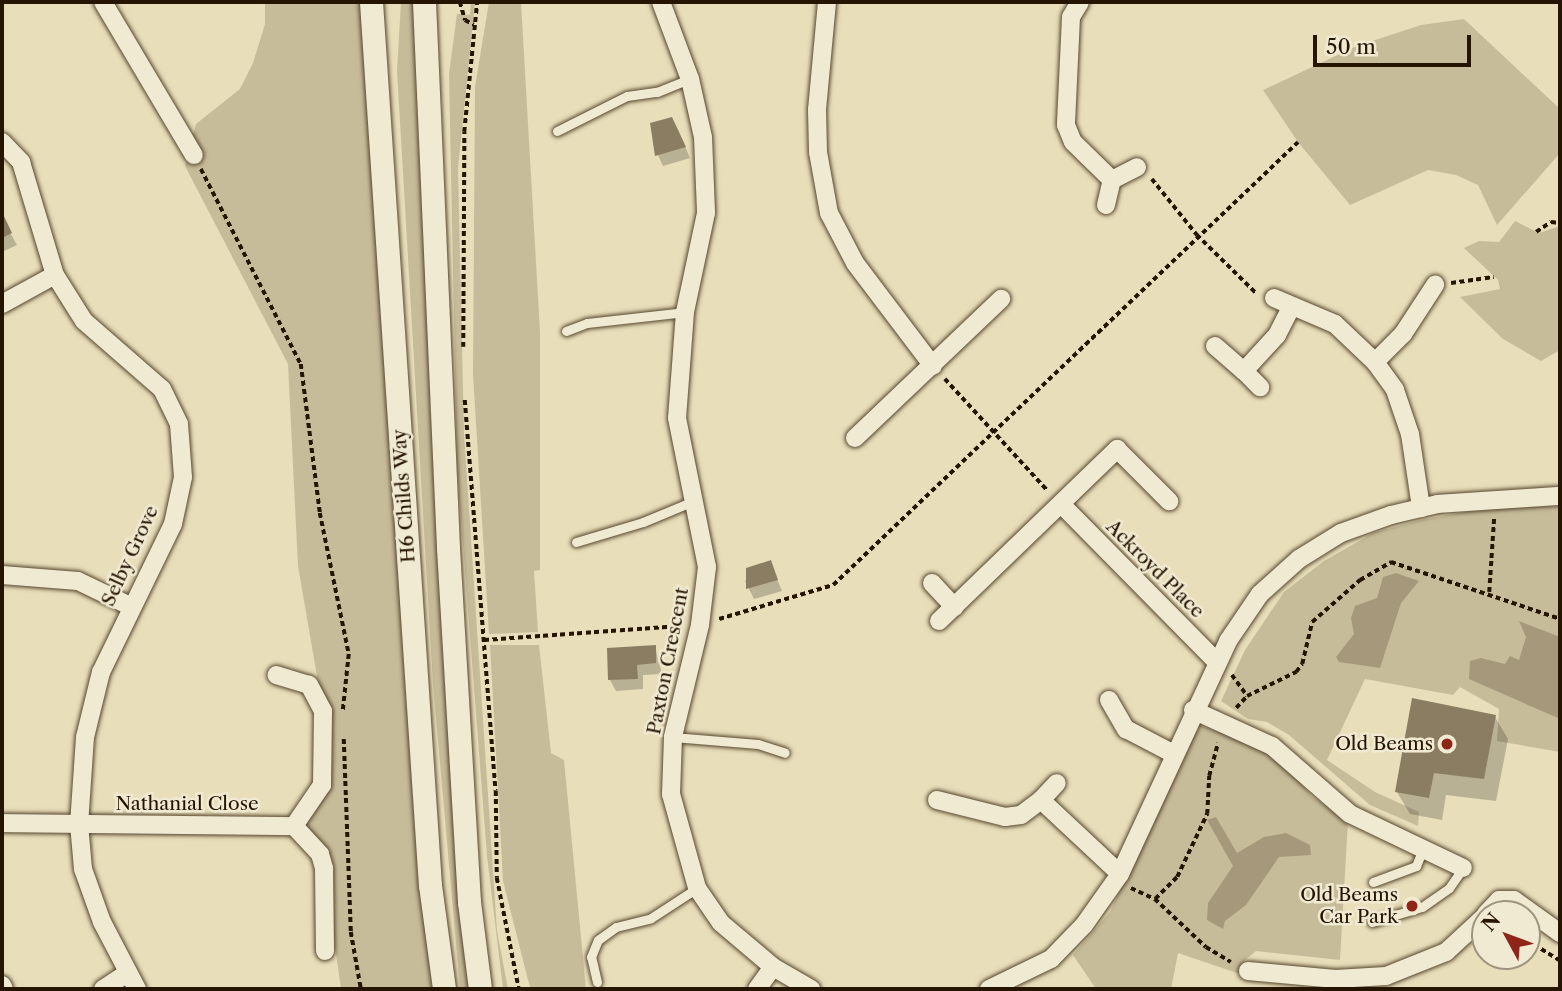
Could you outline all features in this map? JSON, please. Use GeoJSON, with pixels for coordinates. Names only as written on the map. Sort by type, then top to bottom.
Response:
{"type":"FeatureCollection","features":[{"type":"Feature","properties":{"kind":"street"},"geometry":{"type":"LineString","coordinates":[[103,2],[194,155]]}},
{"type":"Feature","properties":{"kind":"street","name":"H6 Childs Way"},"geometry":{"type":"LineString","coordinates":[[372,2],[430,885],[444,989]]}},
{"type":"Feature","properties":{"kind":"street"},"geometry":{"type":"LineString","coordinates":[[424,2],[449,562],[469,902],[480,989]]}},
{"type":"Feature","properties":{"kind":"street","name":"Paxton Crescent"},"geometry":{"type":"LineString","coordinates":[[661,2],[690,79],[703,137],[706,213],[685,312],[677,418],[707,567],[700,625],[673,737],[671,794],[697,888],[720,923],[773,967],[811,989]]}},
{"type":"Feature","properties":{"kind":"street"},"geometry":{"type":"LineString","coordinates":[[827,2],[817,110],[818,152],[830,213],[855,263],[933,366]]}},
{"type":"Feature","properties":{"kind":"street"},"geometry":{"type":"LineString","coordinates":[[1080,2],[1071,17],[1066,125],[1073,142],[1112,180]]}},
{"type":"Feature","properties":{"kind":"street","name":"Selby Grove"},"geometry":{"type":"LineString","coordinates":[[2,142],[21,162],[55,275],[85,321],[162,389],[178,424],[183,477],[173,524],[130,606],[101,672],[85,737],[79,824],[83,869],[102,922],[137,989]]}},
{"type":"Feature","properties":{"kind":"street"},"geometry":{"type":"LineString","coordinates":[[1106,205],[1112,180],[1137,167]]}},
{"type":"Feature","properties":{"kind":"street"},"geometry":{"type":"LineString","coordinates":[[2,304],[55,275]]}},
{"type":"Feature","properties":{"kind":"street"},"geometry":{"type":"LineString","coordinates":[[1375,362],[1403,334],[1436,285]]}},
{"type":"Feature","properties":{"kind":"street"},"geometry":{"type":"LineString","coordinates":[[1274,298],[1335,324],[1375,362],[1395,390],[1410,434],[1421,508]]}},
{"type":"Feature","properties":{"kind":"street"},"geometry":{"type":"LineString","coordinates":[[855,438],[1001,299]]}},
{"type":"Feature","properties":{"kind":"street"},"geometry":{"type":"LineString","coordinates":[[1244,371],[1277,335],[1291,307]]}},
{"type":"Feature","properties":{"kind":"street"},"geometry":{"type":"LineString","coordinates":[[1215,346],[1260,387]]}},
{"type":"Feature","properties":{"kind":"street"},"geometry":{"type":"LineString","coordinates":[[939,621],[1063,506],[1117,449],[1169,501]]}},
{"type":"Feature","properties":{"kind":"street"},"geometry":{"type":"LineString","coordinates":[[989,989],[1051,959],[1084,925],[1120,874],[1217,662],[1260,594],[1299,559],[1341,533],[1421,508],[1560,496]]}},
{"type":"Feature","properties":{"kind":"street","name":"Ackroyd Place"},"geometry":{"type":"LineString","coordinates":[[1063,506],[1217,662]]}},
{"type":"Feature","properties":{"kind":"street"},"geometry":{"type":"LineString","coordinates":[[2,575],[78,581],[130,606]]}},
{"type":"Feature","properties":{"kind":"street"},"geometry":{"type":"LineString","coordinates":[[932,583],[954,607]]}},
{"type":"Feature","properties":{"kind":"street"},"geometry":{"type":"LineString","coordinates":[[277,675],[309,685],[323,711],[322,785],[294,826],[320,854],[324,868],[326,951]]}},
{"type":"Feature","properties":{"kind":"street"},"geometry":{"type":"LineString","coordinates":[[1109,701],[1126,729],[1174,754]]}},
{"type":"Feature","properties":{"kind":"street"},"geometry":{"type":"LineString","coordinates":[[1193,710],[1295,762],[1350,814],[1424,847],[1463,868]]}},
{"type":"Feature","properties":{"kind":"street"},"geometry":{"type":"LineString","coordinates":[[937,800],[1005,817],[1021,815],[1057,783]]}},
{"type":"Feature","properties":{"kind":"street"},"geometry":{"type":"LineString","coordinates":[[1041,800],[1120,874]]}},
{"type":"Feature","properties":{"kind":"street","name":"Nathanial Close"},"geometry":{"type":"LineString","coordinates":[[2,823],[294,826]]}},
{"type":"Feature","properties":{"kind":"street"},"geometry":{"type":"LineString","coordinates":[[1541,919],[1560,933]]}},
{"type":"Feature","properties":{"kind":"street"},"geometry":{"type":"LineString","coordinates":[[1248,971],[1319,983],[1386,976],[1419,966],[1446,952],[1471,929]]}},
{"type":"Feature","properties":{"kind":"street"},"geometry":{"type":"LineString","coordinates":[[757,989],[773,967]]}},
{"type":"Feature","properties":{"kind":"street"},"geometry":{"type":"LineString","coordinates":[[103,989],[128,973]]}},
{"type":"Feature","properties":{"kind":"lane"},"geometry":{"type":"LineString","coordinates":[[557,131],[627,96],[657,92],[690,79]]}},
{"type":"Feature","properties":{"kind":"lane"},"geometry":{"type":"LineString","coordinates":[[566,331],[587,323],[685,312]]}},
{"type":"Feature","properties":{"kind":"lane"},"geometry":{"type":"LineString","coordinates":[[576,542],[643,522],[695,500]]}},
{"type":"Feature","properties":{"kind":"lane"},"geometry":{"type":"LineString","coordinates":[[673,737],[758,744],[785,753]]}},
{"type":"Feature","properties":{"kind":"lane"},"geometry":{"type":"LineString","coordinates":[[1373,882],[1416,866],[1424,847]]}},
{"type":"Feature","properties":{"kind":"lane"},"geometry":{"type":"LineString","coordinates":[[1372,922],[1422,906],[1449,888],[1463,868]]}},
{"type":"Feature","properties":{"kind":"lane"},"geometry":{"type":"LineString","coordinates":[[597,982],[591,957],[598,940],[616,927],[651,918],[697,888]]}},
{"type":"Feature","properties":{"kind":"path"},"geometry":{"type":"LineString","coordinates":[[460,2],[465,20],[474,25]]}},
{"type":"Feature","properties":{"kind":"path"},"geometry":{"type":"LineString","coordinates":[[463,355],[464,132],[477,2]]}},
{"type":"Feature","properties":{"kind":"path"},"geometry":{"type":"LineString","coordinates":[[484,639],[700,625],[833,585],[992,430],[1298,142]]}},
{"type":"Feature","properties":{"kind":"path"},"geometry":{"type":"LineString","coordinates":[[194,155],[301,365],[320,513],[349,654],[343,713]]}},
{"type":"Feature","properties":{"kind":"path"},"geometry":{"type":"LineString","coordinates":[[1137,167],[1147,173],[1197,235],[1251,293],[1274,298]]}},
{"type":"Feature","properties":{"kind":"path"},"geometry":{"type":"LineString","coordinates":[[1536,232],[1551,222],[1560,223]]}},
{"type":"Feature","properties":{"kind":"path"},"geometry":{"type":"LineString","coordinates":[[1436,285],[1494,277]]}},
{"type":"Feature","properties":{"kind":"path"},"geometry":{"type":"LineString","coordinates":[[933,366],[1063,506]]}},
{"type":"Feature","properties":{"kind":"path"},"geometry":{"type":"LineString","coordinates":[[465,396],[484,639],[497,878],[519,989]]}},
{"type":"Feature","properties":{"kind":"path"},"geometry":{"type":"LineString","coordinates":[[1489,592],[1495,500]]}},
{"type":"Feature","properties":{"kind":"path"},"geometry":{"type":"LineString","coordinates":[[1155,899],[1178,877],[1208,814],[1212,800],[1209,776],[1226,725],[1247,696],[1296,672],[1302,664],[1312,622],[1345,593],[1391,562],[1489,592],[1560,619]]}},
{"type":"Feature","properties":{"kind":"path"},"geometry":{"type":"LineString","coordinates":[[343,727],[351,932],[361,989]]}},
{"type":"Feature","properties":{"kind":"path"},"geometry":{"type":"LineString","coordinates":[[1120,874],[1130,888],[1155,899],[1206,947],[1248,971]]}},
{"type":"Feature","properties":{"kind":"path"},"geometry":{"type":"LineString","coordinates":[[1541,949],[1560,961]]}},
{"type":"Feature","properties":{"kind":"shaded area"},"geometry":{"type":"Polygon","coordinates":[[[265,2],[371,2],[440,989],[341,989],[324,868],[294,826],[322,785],[323,711],[298,566],[288,364],[185,166],[196,124],[240,89],[253,63],[265,24],[265,2]]]}},
{"type":"Feature","properties":{"kind":"shaded area"},"geometry":{"type":"Polygon","coordinates":[[[401,2],[421,2],[430,398],[441,616],[472,989],[460,989],[433,684],[397,71],[401,2]]]}},
{"type":"Feature","properties":{"kind":"shaded area"},"geometry":{"type":"Polygon","coordinates":[[[471,2],[475,2],[458,168],[464,433],[497,931],[508,989],[503,989],[487,856],[457,466],[449,74],[457,14],[470,15],[471,2]]]}},
{"type":"Feature","properties":{"kind":"shaded area"},"geometry":{"type":"Polygon","coordinates":[[[489,2],[521,2],[540,332],[540,570],[534,571],[538,632],[489,634],[473,374],[475,87],[489,2]]]}},
{"type":"Feature","properties":{"kind":"shaded area"},"geometry":{"type":"Polygon","coordinates":[[[1464,19],[1560,109],[1560,153],[1497,225],[1478,185],[1456,175],[1428,170],[1350,205],[1298,142],[1263,90],[1357,46],[1421,25],[1464,19]]]}},
{"type":"Feature","properties":{"kind":"shaded area"},"geometry":{"type":"Polygon","coordinates":[[[1515,221],[1539,233],[1560,226],[1560,350],[1541,361],[1503,339],[1460,297],[1500,289],[1498,280],[1464,248],[1479,241],[1499,242],[1515,221]]]}},
{"type":"Feature","properties":{"kind":"shaded area"},"geometry":{"type":"Polygon","coordinates":[[[1560,506],[1560,752],[1497,741],[1499,709],[1460,687],[1453,695],[1365,679],[1327,760],[1375,792],[1419,812],[1418,826],[1370,805],[1289,735],[1267,722],[1248,719],[1221,701],[1245,650],[1284,592],[1324,561],[1373,533],[1421,520],[1482,509],[1560,506]]]}},
{"type":"Feature","properties":{"kind":"shaded area"},"geometry":{"type":"Polygon","coordinates":[[[1396,573],[1419,581],[1401,603],[1380,668],[1339,662],[1336,657],[1354,634],[1351,618],[1355,606],[1377,598],[1383,577],[1396,573]]]}},
{"type":"Feature","properties":{"kind":"shaded area"},"geometry":{"type":"Polygon","coordinates":[[[1519,621],[1560,637],[1560,719],[1469,679],[1470,661],[1481,658],[1505,664],[1510,656],[1519,660],[1526,637],[1519,621]]]}},
{"type":"Feature","properties":{"kind":"shaded area"},"geometry":{"type":"Polygon","coordinates":[[[490,645],[539,645],[551,753],[564,760],[586,989],[531,989],[528,980],[503,881],[490,645]]]}},
{"type":"Feature","properties":{"kind":"shaded area"},"geometry":{"type":"Polygon","coordinates":[[[1198,725],[1258,745],[1288,767],[1311,796],[1348,821],[1340,960],[1256,951],[1244,961],[1243,975],[1178,953],[1171,989],[1096,989],[1073,955],[1110,912],[1198,725]]]}},
{"type":"Feature","properties":{"kind":"shaded area"},"geometry":{"type":"Polygon","coordinates":[[[1216,817],[1237,853],[1264,837],[1286,833],[1310,845],[1311,855],[1279,857],[1246,905],[1225,921],[1223,929],[1207,920],[1208,903],[1233,866],[1207,820],[1216,817]]]}},
{"type":"Feature","properties":{"kind":"building"},"geometry":{"type":"Polygon","coordinates":[[[672,117],[686,147],[655,156],[650,123],[672,117]]]}},
{"type":"Feature","properties":{"kind":"building"},"geometry":{"type":"Polygon","coordinates":[[[2,212],[12,233],[2,238],[2,212]]]}},
{"type":"Feature","properties":{"kind":"building"},"geometry":{"type":"Polygon","coordinates":[[[771,560],[778,580],[746,589],[746,568],[771,560]]]}},
{"type":"Feature","properties":{"kind":"building"},"geometry":{"type":"Polygon","coordinates":[[[656,645],[656,663],[637,665],[638,679],[608,680],[607,648],[656,645]]]}},
{"type":"Feature","properties":{"kind":"building","name":"Old Beams"},"geometry":{"type":"Polygon","coordinates":[[[1412,698],[1496,715],[1484,779],[1434,773],[1429,798],[1395,792],[1412,698]]]}},
{"type":"Feature","properties":{"kind":"place","name":"Old Beams"},"geometry":{"type":"Point","coordinates":[1447,744]}},
{"type":"Feature","properties":{"kind":"place","name":"Old Beams Car Park"},"geometry":{"type":"Point","coordinates":[1412,906]}}]}
